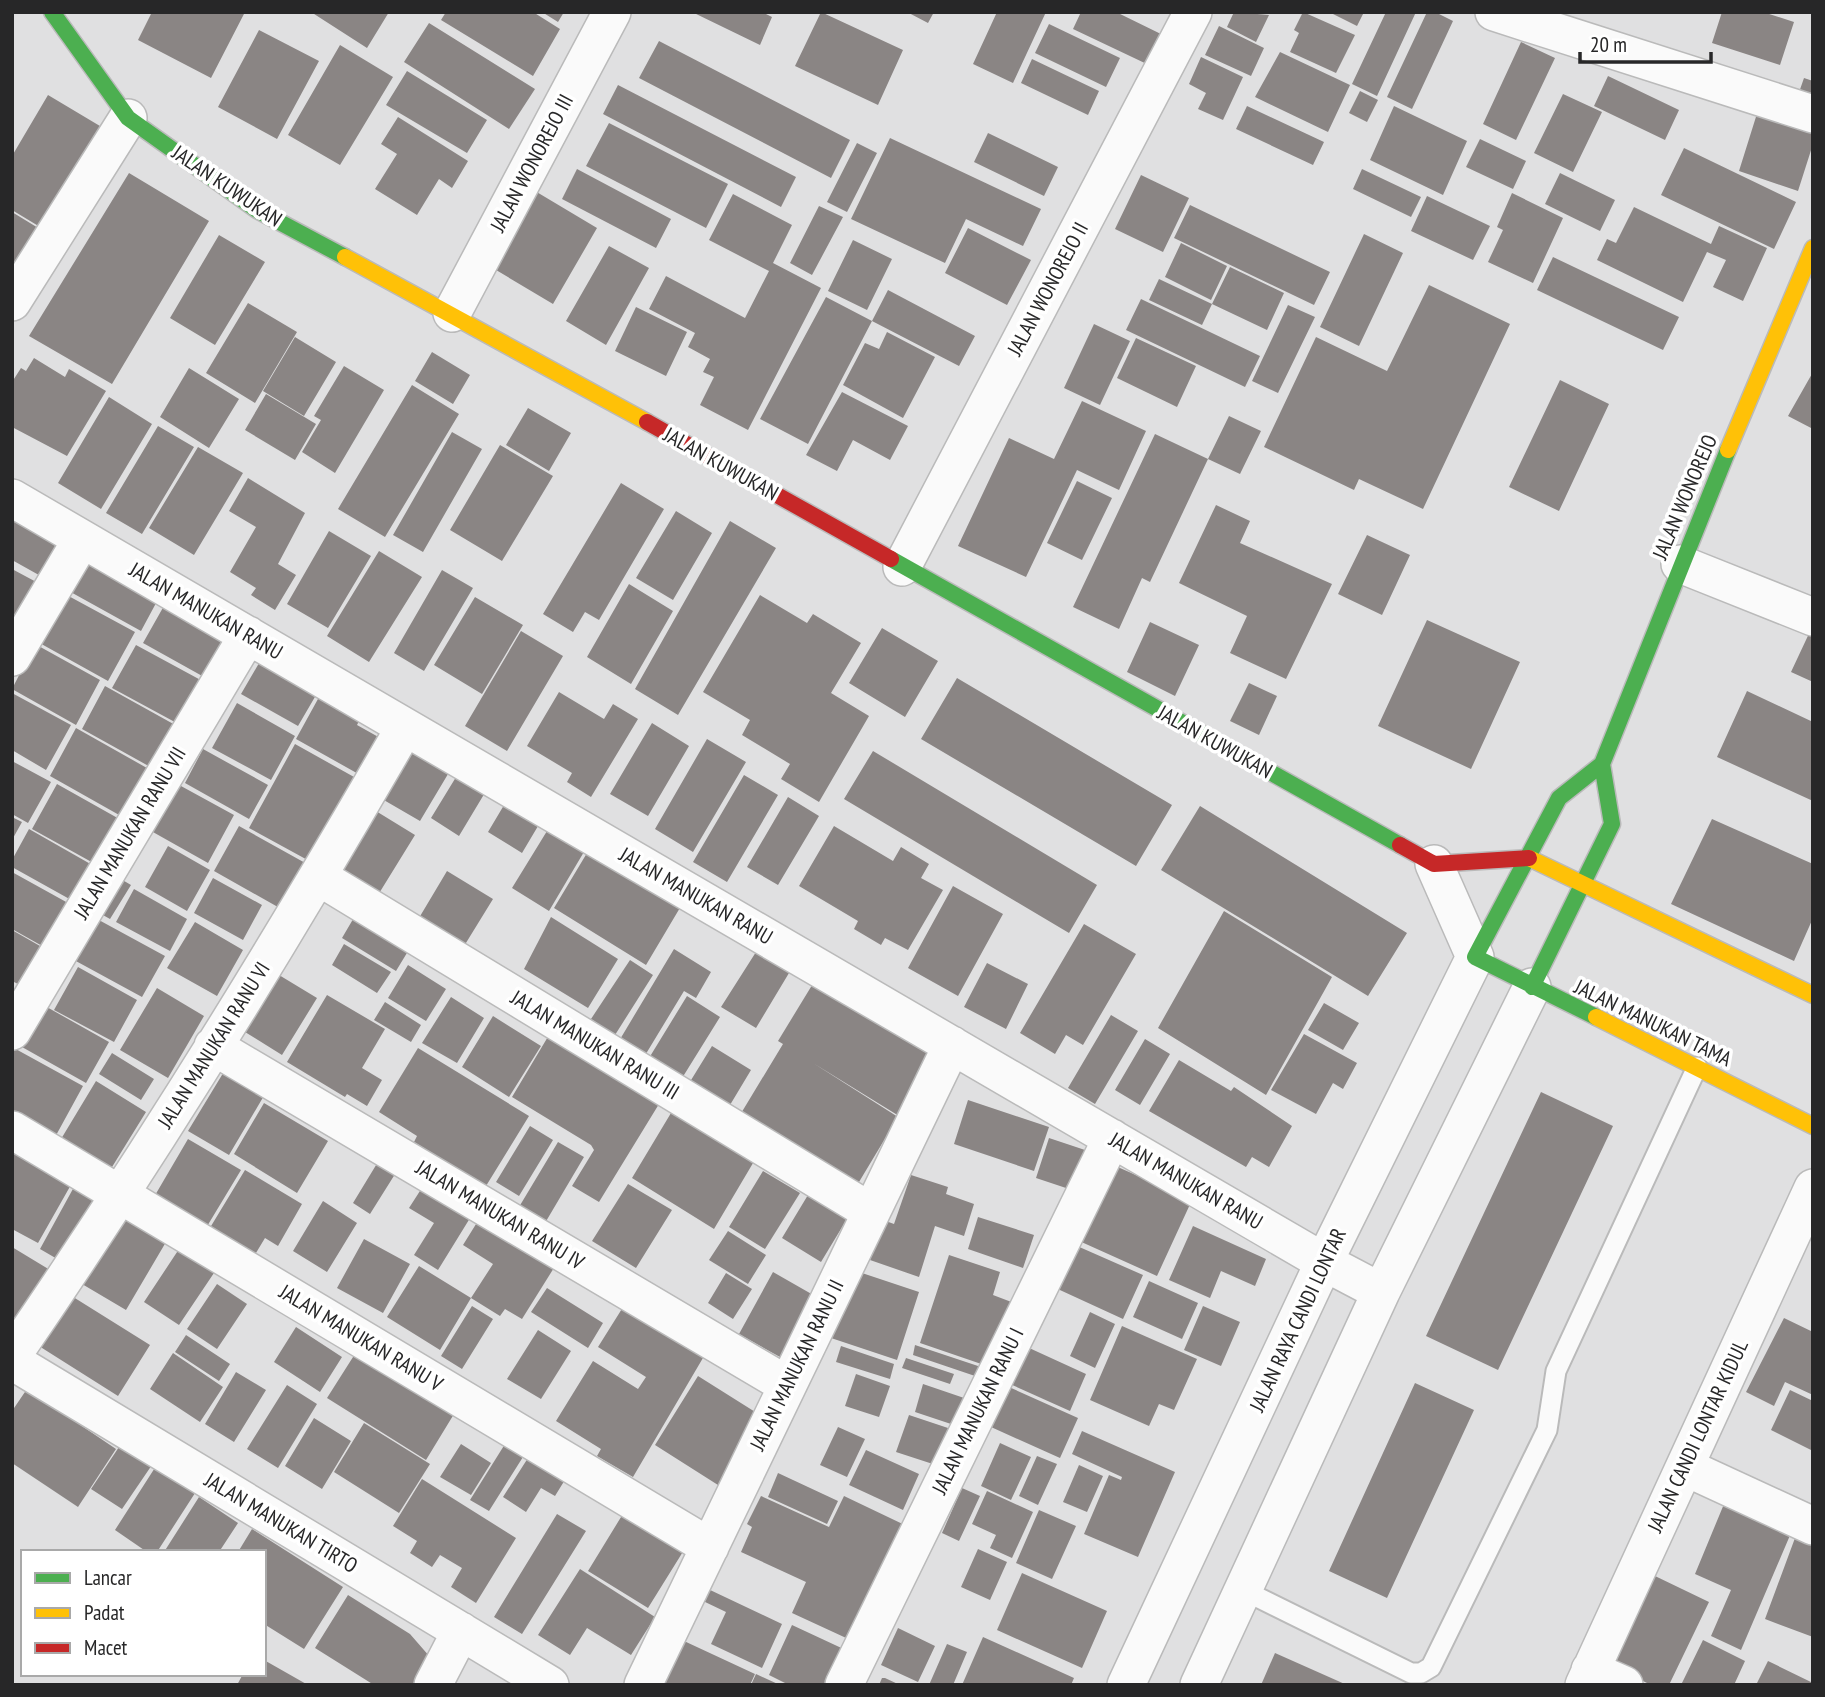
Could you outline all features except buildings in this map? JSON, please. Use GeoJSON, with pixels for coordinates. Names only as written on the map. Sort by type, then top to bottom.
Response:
{"type":"FeatureCollection","features":[{"type":"Feature","properties":{"kind":"street","name":"JALAN KUWUKAN"},"geometry":{"type":"LineString","coordinates":[[52,12],[128,118],[257,210],[453,313],[1434,864]]}},
{"type":"Feature","properties":{"kind":"street","name":"JALAN WONOREJO III"},"geometry":{"type":"LineString","coordinates":[[453,313],[612,12]]}},
{"type":"Feature","properties":{"kind":"street","name":"JALAN WONOREJO II"},"geometry":{"type":"LineString","coordinates":[[902,567],[1193,12]]}},
{"type":"Feature","properties":{"kind":"street"},"geometry":{"type":"LineString","coordinates":[[1494,12],[1813,114]]}},
{"type":"Feature","properties":{"kind":"street"},"geometry":{"type":"LineString","coordinates":[[12,302],[128,118]]}},
{"type":"Feature","properties":{"kind":"street","name":"JALAN WONOREJO"},"geometry":{"type":"LineString","coordinates":[[1602,764],[1679,564],[1813,248]]}},
{"type":"Feature","properties":{"kind":"street","name":"JALAN MANUKAN RANU"},"geometry":{"type":"LineString","coordinates":[[12,498],[1324,1262],[1381,1292]]}},
{"type":"Feature","properties":{"kind":"street"},"geometry":{"type":"LineString","coordinates":[[12,657],[82,539]]}},
{"type":"Feature","properties":{"kind":"street"},"geometry":{"type":"LineString","coordinates":[[1679,564],[1813,617]]}},
{"type":"Feature","properties":{"kind":"street","name":"JALAN MANUKAN RANU VII"},"geometry":{"type":"LineString","coordinates":[[12,1031],[248,635]]}},
{"type":"Feature","properties":{"kind":"street","name":"JALAN MANUKAN RANU VI"},"geometry":{"type":"LineString","coordinates":[[12,1359],[122,1196],[319,877],[405,727]]}},
{"type":"Feature","properties":{"kind":"street"},"geometry":{"type":"LineString","coordinates":[[1199,1685],[1381,1292],[1612,824],[1602,764],[1559,798],[1475,957]]}},
{"type":"Feature","properties":{"kind":"street"},"geometry":{"type":"LineString","coordinates":[[1475,957],[1434,864],[1528,858],[1813,995]]}},
{"type":"Feature","properties":{"kind":"street","name":"JALAN MANUKAN RANU III"},"geometry":{"type":"LineString","coordinates":[[319,877],[871,1212]]}},
{"type":"Feature","properties":{"kind":"street","name":"JALAN MANUKAN TAMA"},"geometry":{"type":"LineString","coordinates":[[1475,957],[1813,1126]]}},
{"type":"Feature","properties":{"kind":"street","name":"JALAN RAYA CANDI LONTAR"},"geometry":{"type":"LineString","coordinates":[[1126,1685],[1324,1262],[1475,957]]}},
{"type":"Feature","properties":{"kind":"street","name":"JALAN MANUKAN RANU II"},"geometry":{"type":"LineString","coordinates":[[643,1685],[952,1045]]}},
{"type":"Feature","properties":{"kind":"street","name":"JALAN MANUKAN RANU IV"},"geometry":{"type":"LineString","coordinates":[[213,1046],[787,1385]]}},
{"type":"Feature","properties":{"kind":"street","name":"JALAN MANUKAN RANU V"},"geometry":{"type":"LineString","coordinates":[[12,1130],[710,1546]]}},
{"type":"Feature","properties":{"kind":"street","name":"JALAN MANUKAN RANU I"},"geometry":{"type":"LineString","coordinates":[[844,1685],[1112,1138]]}},
{"type":"Feature","properties":{"kind":"street","name":"JALAN CANDI LONTAR KIDUL"},"geometry":{"type":"LineString","coordinates":[[1587,1677],[1813,1188]]}},
{"type":"Feature","properties":{"kind":"street","name":"JALAN MANUKAN TIRTO"},"geometry":{"type":"LineString","coordinates":[[12,1359],[550,1685]]}},
{"type":"Feature","properties":{"kind":"street"},"geometry":{"type":"LineString","coordinates":[[1685,1467],[1813,1526]]}},
{"type":"Feature","properties":{"kind":"street"},"geometry":{"type":"LineString","coordinates":[[433,1685],[461,1631]]}},
{"type":"Feature","properties":{"kind":"street"},"geometry":{"type":"LineString","coordinates":[[1587,1677],[1624,1685]]}},
{"type":"Feature","properties":{"kind":"lane"},"geometry":{"type":"LineString","coordinates":[[1243,1590],[1411,1673],[1421,1673],[1431,1667],[1548,1430],[1556,1371],[1697,1067]]}},
{"type":"Feature","properties":{"kind":"traffic: fast"},"geometry":{"type":"LineString","coordinates":[[52,12],[128,118],[257,210],[345,257]]}},
{"type":"Feature","properties":{"kind":"traffic: fast"},"geometry":{"type":"LineString","coordinates":[[1532,987],[1612,824],[1602,764],[1728,450]]}},
{"type":"Feature","properties":{"kind":"traffic: fast"},"geometry":{"type":"LineString","coordinates":[[891,559],[1400,845]]}},
{"type":"Feature","properties":{"kind":"traffic: fast"},"geometry":{"type":"LineString","coordinates":[[1596,1017],[1475,957],[1559,798],[1602,764]]}},
{"type":"Feature","properties":{"kind":"traffic: slow"},"geometry":{"type":"LineString","coordinates":[[1728,450],[1813,248]]}},
{"type":"Feature","properties":{"kind":"traffic: slow"},"geometry":{"type":"LineString","coordinates":[[345,257],[647,422]]}},
{"type":"Feature","properties":{"kind":"traffic: slow"},"geometry":{"type":"LineString","coordinates":[[1529,858],[1813,995]]}},
{"type":"Feature","properties":{"kind":"traffic: slow"},"geometry":{"type":"LineString","coordinates":[[1596,1017],[1813,1126]]}},
{"type":"Feature","properties":{"kind":"traffic: jam"},"geometry":{"type":"LineString","coordinates":[[647,422],[891,559]]}},
{"type":"Feature","properties":{"kind":"traffic: jam"},"geometry":{"type":"LineString","coordinates":[[1400,845],[1434,864],[1529,858]]}}]}
